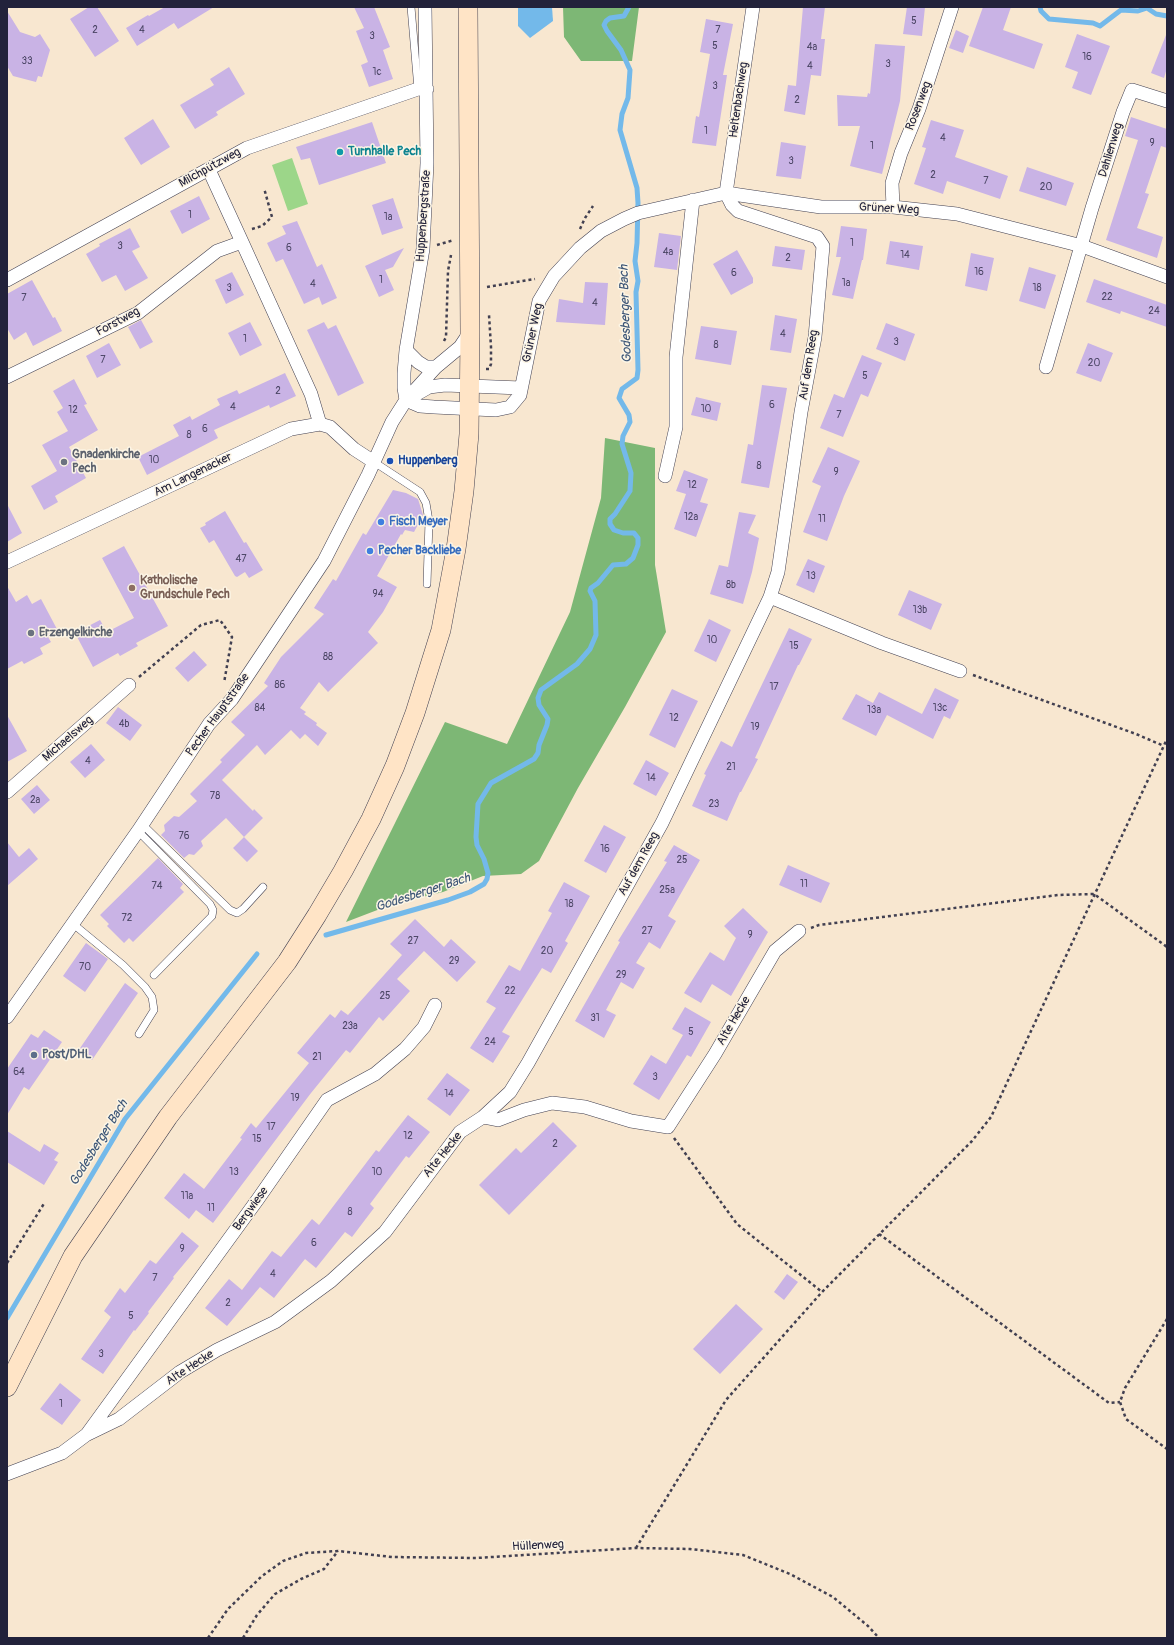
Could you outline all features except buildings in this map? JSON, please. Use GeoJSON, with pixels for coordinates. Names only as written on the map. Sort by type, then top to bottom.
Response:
{"type":"FeatureCollection","features":[{"type":"Feature","properties":{"kind":"main road"},"geometry":{"type":"LineString","coordinates":[[7,1387],[73,1256],[168,1117],[287,962],[343,871],[371,819],[395,766],[415,713],[441,630],[456,549],[464,491],[470,408],[468,7]]}},
{"type":"Feature","properties":{"kind":"street","name":"Huppenbergstraße"},"geometry":{"type":"LineString","coordinates":[[406,400],[404,374],[406,350],[423,248],[427,164],[423,89],[425,7]]}},
{"type":"Feature","properties":{"kind":"street","name":"Heltenbachweg"},"geometry":{"type":"LineString","coordinates":[[726,193],[753,7]]}},
{"type":"Feature","properties":{"kind":"street","name":"Rosenweg"},"geometry":{"type":"LineString","coordinates":[[893,207],[892,183],[896,168],[919,109],[952,7]]}},
{"type":"Feature","properties":{"kind":"street","name":"Milchpützweg"},"geometry":{"type":"LineString","coordinates":[[7,280],[247,148],[423,89]]}},
{"type":"Feature","properties":{"kind":"street","name":"Dahlienweg"},"geometry":{"type":"LineString","coordinates":[[1082,246],[1092,208],[1123,112],[1132,90],[1167,101]]}},
{"type":"Feature","properties":{"kind":"street"},"geometry":{"type":"LineString","coordinates":[[209,170],[311,394],[320,424],[330,427],[354,449],[374,462]]}},
{"type":"Feature","properties":{"kind":"street","name":"Grüner Weg"},"geometry":{"type":"LineString","coordinates":[[470,408],[496,410],[510,407],[520,395],[539,301],[554,276],[580,248],[601,232],[624,219],[651,210],[726,193],[821,207],[893,207],[957,214],[1082,246],[1167,277]]}},
{"type":"Feature","properties":{"kind":"street","name":"Auf dem Reeg"},"geometry":{"type":"LineString","coordinates":[[483,1117],[510,1092],[528,1063],[662,823],[770,597],[778,572],[801,412],[815,337],[823,246],[818,237],[738,211],[732,205],[726,193]]}},
{"type":"Feature","properties":{"kind":"street"},"geometry":{"type":"LineString","coordinates":[[665,476],[676,427],[676,357],[693,200]]}},
{"type":"Feature","properties":{"kind":"street","name":"Forstweg"},"geometry":{"type":"LineString","coordinates":[[7,377],[138,313],[217,251],[240,238]]}},
{"type":"Feature","properties":{"kind":"street"},"geometry":{"type":"LineString","coordinates":[[1046,366],[1082,246]]}},
{"type":"Feature","properties":{"kind":"street","name":"Pecher Hauptstraße"},"geometry":{"type":"LineString","coordinates":[[7,1018],[140,827],[209,724],[227,704],[324,561],[374,462],[392,422],[406,400],[436,367],[460,347],[470,332]]}},
{"type":"Feature","properties":{"kind":"street"},"geometry":{"type":"LineString","coordinates":[[406,350],[418,362],[426,367],[436,367]]}},
{"type":"Feature","properties":{"kind":"street","name":"Pecher Hauptstraße"},"geometry":{"type":"LineString","coordinates":[[406,400],[429,387],[445,385],[470,386]]}},
{"type":"Feature","properties":{"kind":"street"},"geometry":{"type":"LineString","coordinates":[[470,386],[521,388]]}},
{"type":"Feature","properties":{"kind":"street"},"geometry":{"type":"LineString","coordinates":[[406,400],[420,406],[470,408]]}},
{"type":"Feature","properties":{"kind":"street","name":"Am Langenacker"},"geometry":{"type":"LineString","coordinates":[[7,562],[290,429],[320,424]]}},
{"type":"Feature","properties":{"kind":"street"},"geometry":{"type":"LineString","coordinates":[[770,597],[852,631],[960,671]]}},
{"type":"Feature","properties":{"kind":"street","name":"Michaelsweg"},"geometry":{"type":"LineString","coordinates":[[7,792],[129,685]]}},
{"type":"Feature","properties":{"kind":"street","name":"Alte Hecke"},"geometry":{"type":"LineString","coordinates":[[668,1127],[714,1054],[775,951],[799,931]]}},
{"type":"Feature","properties":{"kind":"street","name":"Bergwiese"},"geometry":{"type":"LineString","coordinates":[[86,1435],[258,1200],[327,1100],[375,1074],[405,1049],[424,1027],[435,1005]]}},
{"type":"Feature","properties":{"kind":"street"},"geometry":{"type":"LineString","coordinates":[[483,1117],[498,1120],[524,1110],[552,1103],[585,1107],[631,1121],[668,1127]]}},
{"type":"Feature","properties":{"kind":"street","name":"Alte Hecke"},"geometry":{"type":"LineString","coordinates":[[86,1435],[119,1419],[180,1372],[217,1350],[275,1322],[331,1281],[385,1232],[460,1132],[483,1117]]}},
{"type":"Feature","properties":{"kind":"street"},"geometry":{"type":"LineString","coordinates":[[7,1474],[62,1453],[86,1435]]}},
{"type":"Feature","properties":{"kind":"lane"},"geometry":{"type":"LineString","coordinates":[[411,7],[423,89]]}},
{"type":"Feature","properties":{"kind":"lane"},"geometry":{"type":"LineString","coordinates":[[374,462],[420,492],[426,503],[429,520],[427,584]]}},
{"type":"Feature","properties":{"kind":"lane"},"geometry":{"type":"LineString","coordinates":[[140,827],[230,910],[237,912],[244,909],[263,887]]}},
{"type":"Feature","properties":{"kind":"lane"},"geometry":{"type":"LineString","coordinates":[[140,827],[210,904],[213,910],[212,916],[154,975]]}},
{"type":"Feature","properties":{"kind":"lane"},"geometry":{"type":"LineString","coordinates":[[72,923],[123,965],[145,987],[152,997],[154,1010],[139,1034]]}},
{"type":"Feature","properties":{"kind":"path"},"geometry":{"type":"LineString","coordinates":[[240,238],[262,226],[272,217],[264,188]]}},
{"type":"Feature","properties":{"kind":"path"},"geometry":{"type":"LineString","coordinates":[[487,294],[486,287],[554,276]]}},
{"type":"Feature","properties":{"kind":"path"},"geometry":{"type":"LineString","coordinates":[[488,309],[492,347],[489,369]]}},
{"type":"Feature","properties":{"kind":"path"},"geometry":{"type":"LineString","coordinates":[[129,685],[201,625],[220,620],[232,637],[224,685],[227,704]]}},
{"type":"Feature","properties":{"kind":"path"},"geometry":{"type":"LineString","coordinates":[[960,671],[1136,734],[1164,746]]}},
{"type":"Feature","properties":{"kind":"path"},"geometry":{"type":"LineString","coordinates":[[636,1548],[726,1400],[822,1292],[972,1142],[991,1117],[1167,739]]}},
{"type":"Feature","properties":{"kind":"path"},"geometry":{"type":"LineString","coordinates":[[799,931],[819,925],[1058,895],[1094,894],[1167,947]]}},
{"type":"Feature","properties":{"kind":"path"},"geometry":{"type":"LineString","coordinates":[[668,1127],[678,1146],[737,1224],[822,1292]]}},
{"type":"Feature","properties":{"kind":"path"},"geometry":{"type":"LineString","coordinates":[[7,1263],[45,1202]]}},
{"type":"Feature","properties":{"kind":"path"},"geometry":{"type":"LineString","coordinates":[[879,1234],[1109,1403],[1120,1402]]}},
{"type":"Feature","properties":{"kind":"path"},"geometry":{"type":"LineString","coordinates":[[1167,1318],[1125,1388],[1120,1402],[1126,1419],[1167,1449]]}},
{"type":"Feature","properties":{"kind":"path","name":"Hüllenweg"},"geometry":{"type":"LineString","coordinates":[[208,1638],[228,1609],[262,1576],[283,1561],[306,1553],[338,1551],[392,1557],[476,1558],[636,1548],[690,1549],[743,1555],[790,1574],[833,1597],[868,1626],[879,1638]]}},
{"type":"Feature","properties":{"kind":"path"},"geometry":{"type":"LineString","coordinates":[[243,1638],[258,1615],[275,1594],[301,1579],[324,1569],[338,1551]]}},
{"type":"Feature","properties":{"kind":"green space"},"geometry":{"type":"Polygon","coordinates":[[[563,7],[639,7],[632,61],[581,61],[564,37],[563,7]]]}},
{"type":"Feature","properties":{"kind":"green space"},"geometry":{"type":"Polygon","coordinates":[[[292,158],[308,204],[288,211],[272,165],[292,158]]]}},
{"type":"Feature","properties":{"kind":"green space"},"geometry":{"type":"Polygon","coordinates":[[[605,438],[655,448],[655,565],[666,632],[578,788],[539,861],[521,874],[483,876],[443,892],[393,904],[346,922],[445,722],[507,744],[570,612],[601,498],[605,438]]]}},
{"type":"Feature","properties":{"kind":"water"},"geometry":{"type":"Polygon","coordinates":[[[518,7],[552,7],[553,21],[530,38],[518,26],[518,7]]]}},
{"type":"Feature","properties":{"kind":"waterway","name":"Godesberger Bach"},"geometry":{"type":"LineString","coordinates":[[326,935],[448,900],[470,892],[484,884],[488,873],[484,859],[477,845],[478,804],[491,783],[534,759],[538,753],[539,745],[548,719],[539,705],[538,698],[541,690],[577,664],[590,649],[596,635],[595,601],[590,591],[591,588],[598,583],[613,565],[626,564],[633,558],[638,545],[638,538],[634,533],[623,533],[614,530],[610,524],[610,519],[630,491],[631,473],[622,444],[623,436],[630,422],[629,415],[619,398],[622,389],[637,378],[638,370],[636,292],[638,281],[635,261],[638,203],[637,188],[620,130],[622,114],[628,98],[630,70],[621,50],[604,25],[610,18],[624,16],[629,7]]}},
{"type":"Feature","properties":{"kind":"waterway"},"geometry":{"type":"LineString","coordinates":[[1040,7],[1041,11],[1049,19],[1093,23],[1100,26],[1121,10],[1138,11],[1147,8],[1156,14],[1167,16]]}},
{"type":"Feature","properties":{"kind":"waterway","name":"Godesberger Bach"},"geometry":{"type":"LineString","coordinates":[[7,1318],[125,1119],[257,954]]}},
{"type":"Feature","properties":{"kind":"place","name":"Turnhalle Pech"},"geometry":{"type":"Point","coordinates":[340,152]}},
{"type":"Feature","properties":{"kind":"place","name":"Huppenberg"},"geometry":{"type":"Point","coordinates":[390,461]}},
{"type":"Feature","properties":{"kind":"place","name":"Gnadenkirche Pech"},"geometry":{"type":"Point","coordinates":[64,462]}},
{"type":"Feature","properties":{"kind":"place","name":"Fisch Meyer"},"geometry":{"type":"Point","coordinates":[381,522]}},
{"type":"Feature","properties":{"kind":"place","name":"Pecher Backliebe"},"geometry":{"type":"Point","coordinates":[370,551]}},
{"type":"Feature","properties":{"kind":"place","name":"Katholische Grundschule Pech"},"geometry":{"type":"Point","coordinates":[132,588]}},
{"type":"Feature","properties":{"kind":"place","name":"Erzengelkirche"},"geometry":{"type":"Point","coordinates":[31,633]}},
{"type":"Feature","properties":{"kind":"place","name":"Post/DHL"},"geometry":{"type":"Point","coordinates":[34,1055]}}]}
